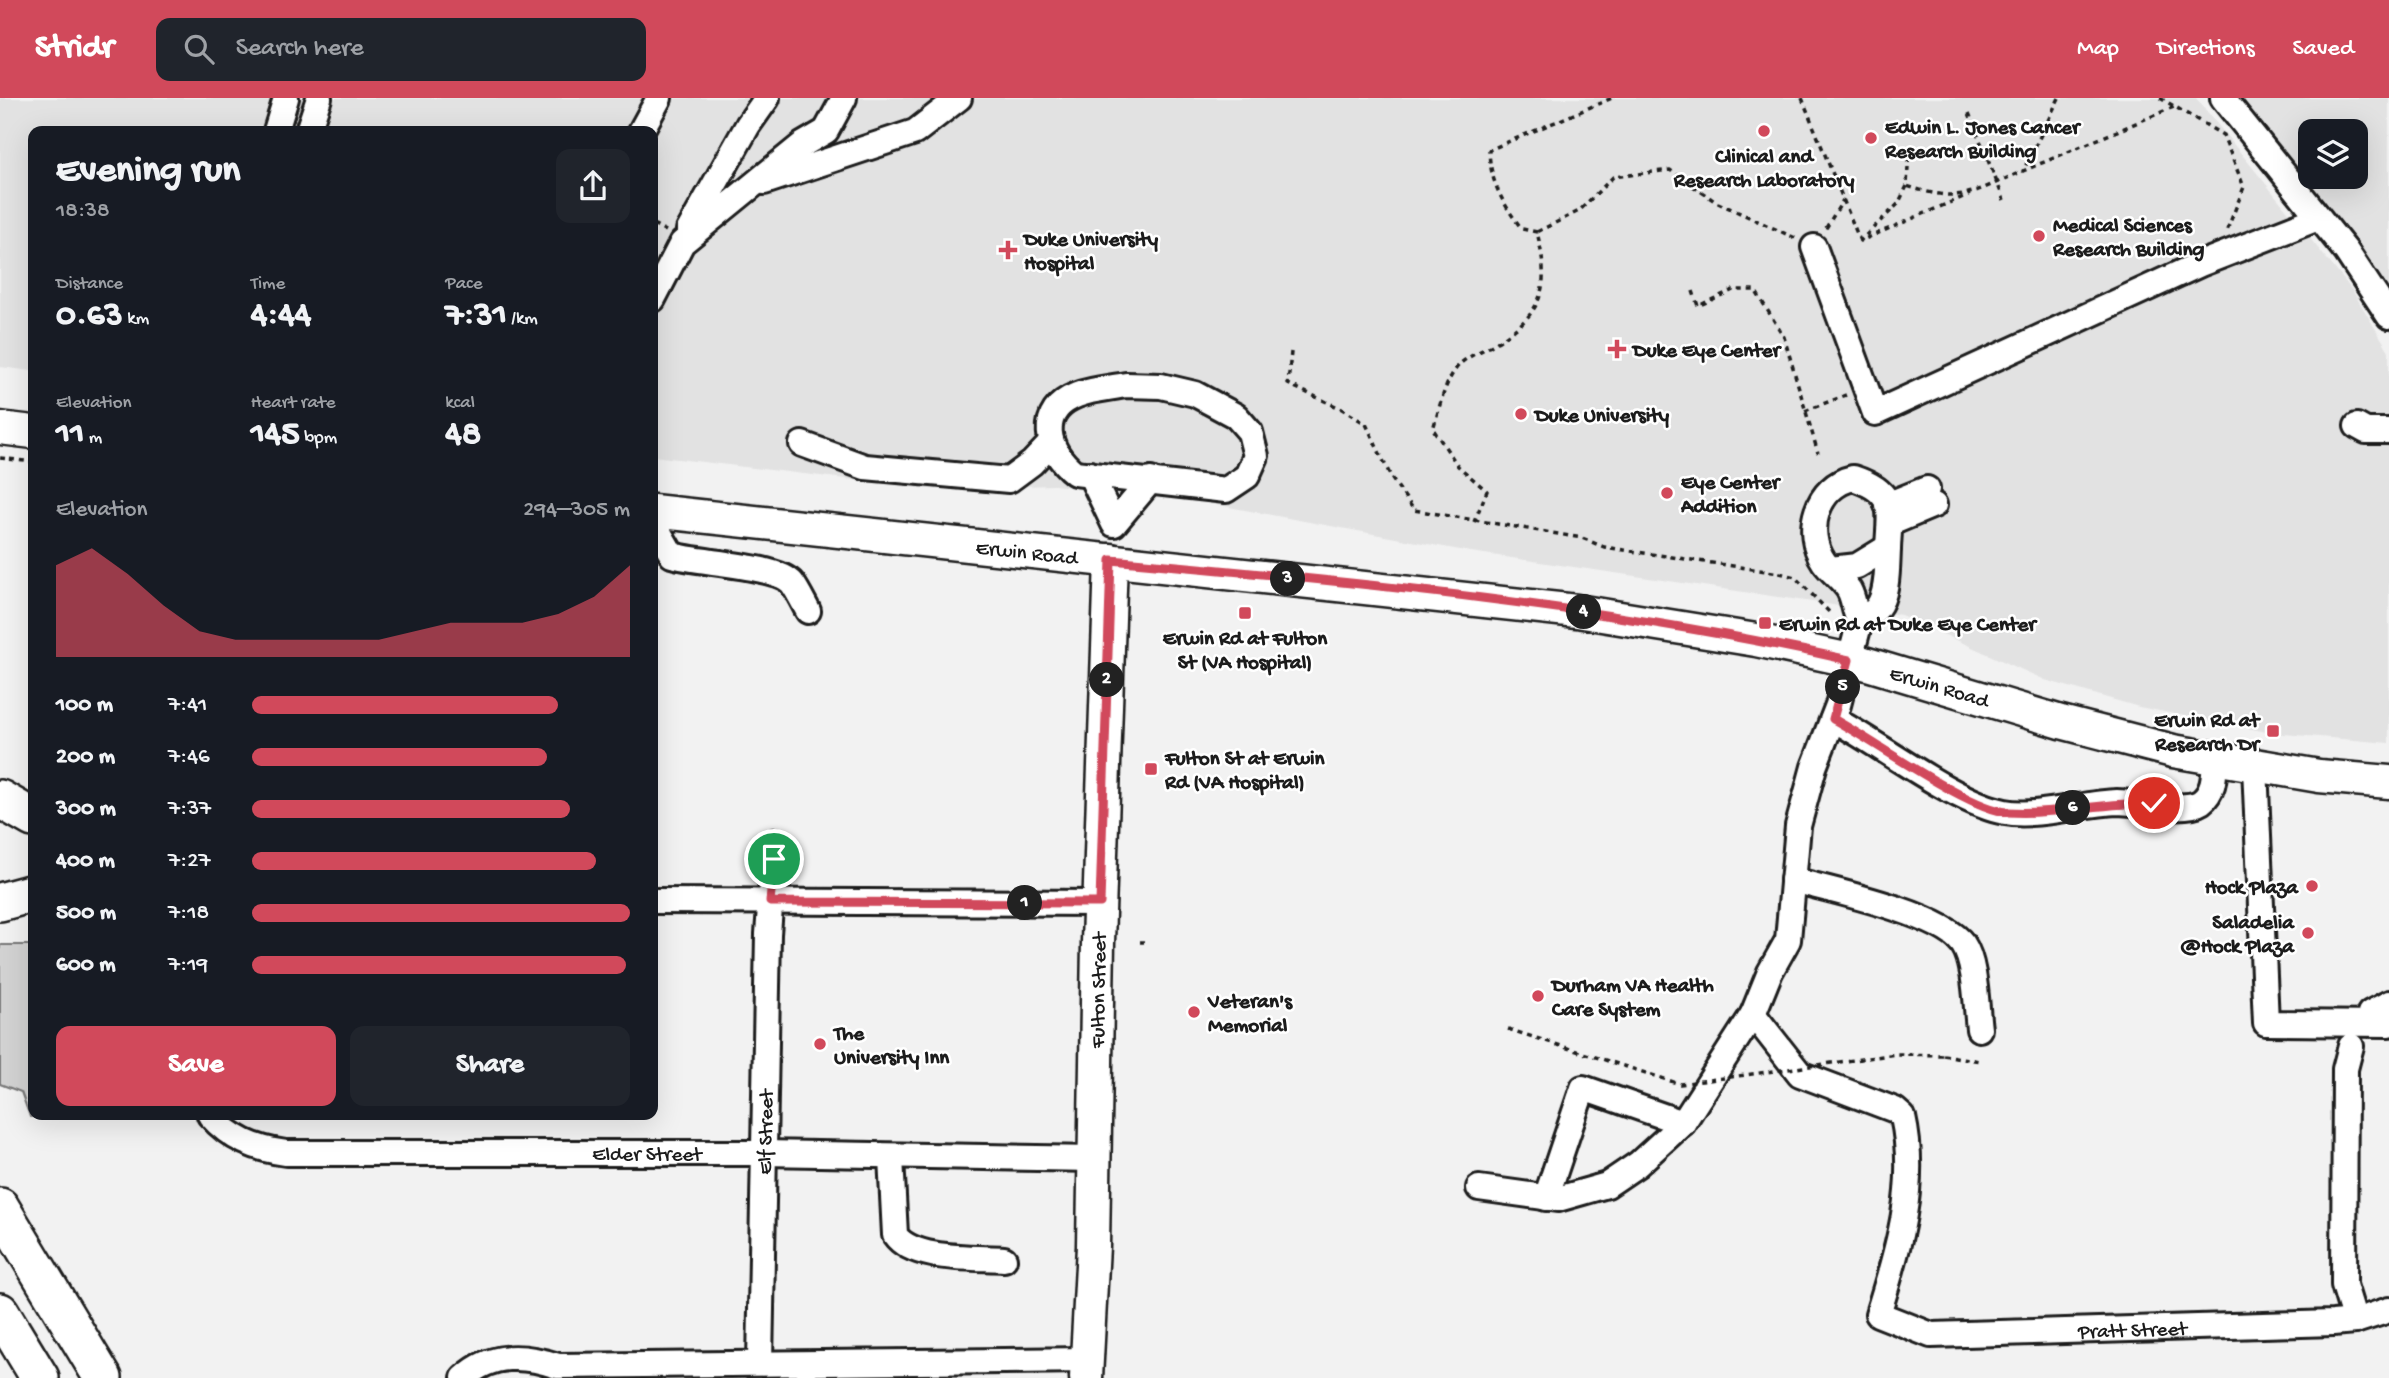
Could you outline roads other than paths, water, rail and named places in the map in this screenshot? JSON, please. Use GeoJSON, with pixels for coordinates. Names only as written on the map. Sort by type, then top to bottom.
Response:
{"type":"FeatureCollection","features":[{"type":"Feature","properties":{"kind":"highway"},"geometry":{"type":"LineString","coordinates":[[0,793],[28,800]]}},
{"type":"Feature","properties":{"kind":"highway"},"geometry":{"type":"LineString","coordinates":[[0,799],[28,815]]}},
{"type":"Feature","properties":{"kind":"highway"},"geometry":{"type":"LineString","coordinates":[[0,902],[28,894]]}},
{"type":"Feature","properties":{"kind":"highway"},"geometry":{"type":"LineString","coordinates":[[0,908],[28,910]]}},
{"type":"Feature","properties":{"kind":"highway"},"geometry":{"type":"LineString","coordinates":[[0,1207],[103,1378]]}},
{"type":"Feature","properties":{"kind":"highway"},"geometry":{"type":"LineString","coordinates":[[62,1311],[124,1378]]}},
{"type":"Feature","properties":{"kind":"highway"},"geometry":{"type":"LineString","coordinates":[[0,1314],[11,1352],[24,1378]]}},
{"type":"Feature","properties":{"kind":"highway"},"geometry":{"type":"LineString","coordinates":[[0,1314],[40,1378]]}},
{"type":"Feature","properties":{"kind":"main road"},"geometry":{"type":"LineString","coordinates":[[0,428],[28,431]]}},
{"type":"Feature","properties":{"kind":"main road","name":"Erwin Road"},"geometry":{"type":"LineString","coordinates":[[658,512],[1564,609],[1756,640],[1849,660],[2061,722],[2215,759],[2389,782]]}},
{"type":"Feature","properties":{"kind":"main road","name":"Fulton Street"},"geometry":{"type":"LineString","coordinates":[[1087,1369],[1111,560]]}},
{"type":"Feature","properties":{"kind":"street"},"geometry":{"type":"LineString","coordinates":[[278,126],[286,98]]}},
{"type":"Feature","properties":{"kind":"street"},"geometry":{"type":"LineString","coordinates":[[310,126],[318,98]]}},
{"type":"Feature","properties":{"kind":"street"},"geometry":{"type":"LineString","coordinates":[[644,126],[659,98]]}},
{"type":"Feature","properties":{"kind":"street"},"geometry":{"type":"LineString","coordinates":[[658,283],[673,236],[767,98]]}},
{"type":"Feature","properties":{"kind":"street"},"geometry":{"type":"LineString","coordinates":[[673,236],[750,187],[802,145],[826,131],[844,98]]}},
{"type":"Feature","properties":{"kind":"street"},"geometry":{"type":"LineString","coordinates":[[750,187],[915,132],[959,98]]}},
{"type":"Feature","properties":{"kind":"street"},"geometry":{"type":"LineString","coordinates":[[2223,98],[2346,251],[2389,316]]}},
{"type":"Feature","properties":{"kind":"street"},"geometry":{"type":"LineString","coordinates":[[1814,247],[1875,413],[2200,264],[2318,218]]}},
{"type":"Feature","properties":{"kind":"street"},"geometry":{"type":"LineString","coordinates":[[1126,385],[1161,386],[1195,394],[1220,405],[1250,432],[1256,456],[1247,476],[1226,490],[1074,473],[1059,462],[1050,444],[1049,431],[1057,408],[1076,395],[1126,385]]}},
{"type":"Feature","properties":{"kind":"street"},"geometry":{"type":"LineString","coordinates":[[2357,426],[2366,431],[2389,430]]}},
{"type":"Feature","properties":{"kind":"street"},"geometry":{"type":"LineString","coordinates":[[802,444],[865,467],[1009,480],[1032,463],[1050,444]]}},
{"type":"Feature","properties":{"kind":"street"},"geometry":{"type":"LineString","coordinates":[[1090,474],[1114,524],[1111,560]]}},
{"type":"Feature","properties":{"kind":"street"},"geometry":{"type":"LineString","coordinates":[[1479,1188],[1558,1199],[1607,1185],[1638,1164],[1683,1124],[1753,1014],[1770,972],[1788,940],[1798,827],[1807,793],[1833,719],[1860,621],[1878,607],[1888,568],[1889,525],[1871,484],[1853,478],[1838,481],[1828,489],[1815,517],[1814,534],[1821,555],[1848,589],[1853,599],[1853,610],[1860,621]]}},
{"type":"Feature","properties":{"kind":"street"},"geometry":{"type":"LineString","coordinates":[[1114,524],[1151,480]]}},
{"type":"Feature","properties":{"kind":"street"},"geometry":{"type":"LineString","coordinates":[[1831,569],[1857,566],[1889,525],[1930,497]]}},
{"type":"Feature","properties":{"kind":"street"},"geometry":{"type":"LineString","coordinates":[[658,531],[672,555],[695,562],[768,570],[791,581],[808,611]]}},
{"type":"Feature","properties":{"kind":"street"},"geometry":{"type":"LineString","coordinates":[[1833,719],[1955,792],[2006,813],[2086,808],[2114,802],[2185,807],[2200,803],[2213,787],[2215,759]]}},
{"type":"Feature","properties":{"kind":"street"},"geometry":{"type":"LineString","coordinates":[[2255,766],[2266,1023],[2383,1014]]}},
{"type":"Feature","properties":{"kind":"street","name":"Elf Street"},"geometry":{"type":"LineString","coordinates":[[760,1363],[770,902],[775,842]]}},
{"type":"Feature","properties":{"kind":"street"},"geometry":{"type":"LineString","coordinates":[[1793,880],[1929,919],[1949,931],[1963,945],[1970,961],[1979,1029]]}},
{"type":"Feature","properties":{"kind":"street"},"geometry":{"type":"LineString","coordinates":[[658,901],[1100,903]]}},
{"type":"Feature","properties":{"kind":"street","name":"Pratt Street"},"geometry":{"type":"LineString","coordinates":[[1753,1014],[1800,1074],[1895,1110],[1903,1117],[1907,1209],[1878,1314],[1931,1335],[2355,1321],[2389,1310]]}},
{"type":"Feature","properties":{"kind":"street"},"geometry":{"type":"LineString","coordinates":[[2351,1046],[2345,1069],[2344,1285],[2355,1321]]}},
{"type":"Feature","properties":{"kind":"street"},"geometry":{"type":"LineString","coordinates":[[1546,1198],[1583,1088],[1683,1124]]}},
{"type":"Feature","properties":{"kind":"street","name":"Elder Street"},"geometry":{"type":"LineString","coordinates":[[215,1120],[222,1128],[256,1149],[286,1153],[763,1153],[1095,1160]]}},
{"type":"Feature","properties":{"kind":"street"},"geometry":{"type":"LineString","coordinates":[[891,1157],[895,1235],[902,1245],[919,1252],[1004,1259]]}},
{"type":"Feature","properties":{"kind":"street"},"geometry":{"type":"LineString","coordinates":[[464,1378],[489,1362],[507,1357],[538,1359],[558,1372],[760,1363],[1087,1369]]}},
{"type":"Feature","properties":{"kind":"place","name":"Clinical and Research Laboratory"},"geometry":{"type":"Point","coordinates":[1764,131]}},
{"type":"Feature","properties":{"kind":"place","name":"Edwin L. Jones Cancer Research Building"},"geometry":{"type":"Point","coordinates":[1871,138]}},
{"type":"Feature","properties":{"kind":"place","name":"Medical Sciences Research Building"},"geometry":{"type":"Point","coordinates":[2039,236]}},
{"type":"Feature","properties":{"kind":"place","name":"Duke University Hospital"},"geometry":{"type":"Point","coordinates":[1008,250]}},
{"type":"Feature","properties":{"kind":"place","name":"Duke Eye Center"},"geometry":{"type":"Point","coordinates":[1617,349]}},
{"type":"Feature","properties":{"kind":"place","name":"Duke University"},"geometry":{"type":"Point","coordinates":[1521,414]}},
{"type":"Feature","properties":{"kind":"place","name":"Eye Center Addition"},"geometry":{"type":"Point","coordinates":[1667,493]}},
{"type":"Feature","properties":{"kind":"place","name":"Erwin Rd at Fulton St (VA Hospital)"},"geometry":{"type":"Point","coordinates":[1245,613]}},
{"type":"Feature","properties":{"kind":"place","name":"Erwin Rd at Duke Eye Center"},"geometry":{"type":"Point","coordinates":[1765,623]}},
{"type":"Feature","properties":{"kind":"place","name":"Erwin Rd at Research Dr"},"geometry":{"type":"Point","coordinates":[2273,731]}},
{"type":"Feature","properties":{"kind":"place","name":"Fulton St at Erwin Rd (VA Hospital)"},"geometry":{"type":"Point","coordinates":[1151,769]}},
{"type":"Feature","properties":{"kind":"place","name":"Hock Plaza"},"geometry":{"type":"Point","coordinates":[2312,886]}},
{"type":"Feature","properties":{"kind":"place","name":"Saladelia @Hock Plaza"},"geometry":{"type":"Point","coordinates":[2308,933]}},
{"type":"Feature","properties":{"kind":"place","name":"Durham VA Health Care System"},"geometry":{"type":"Point","coordinates":[1538,996]}},
{"type":"Feature","properties":{"kind":"place","name":"Veteran's Memorial"},"geometry":{"type":"Point","coordinates":[1194,1012]}},
{"type":"Feature","properties":{"kind":"place","name":"The University Inn"},"geometry":{"type":"Point","coordinates":[820,1044]}}]}
